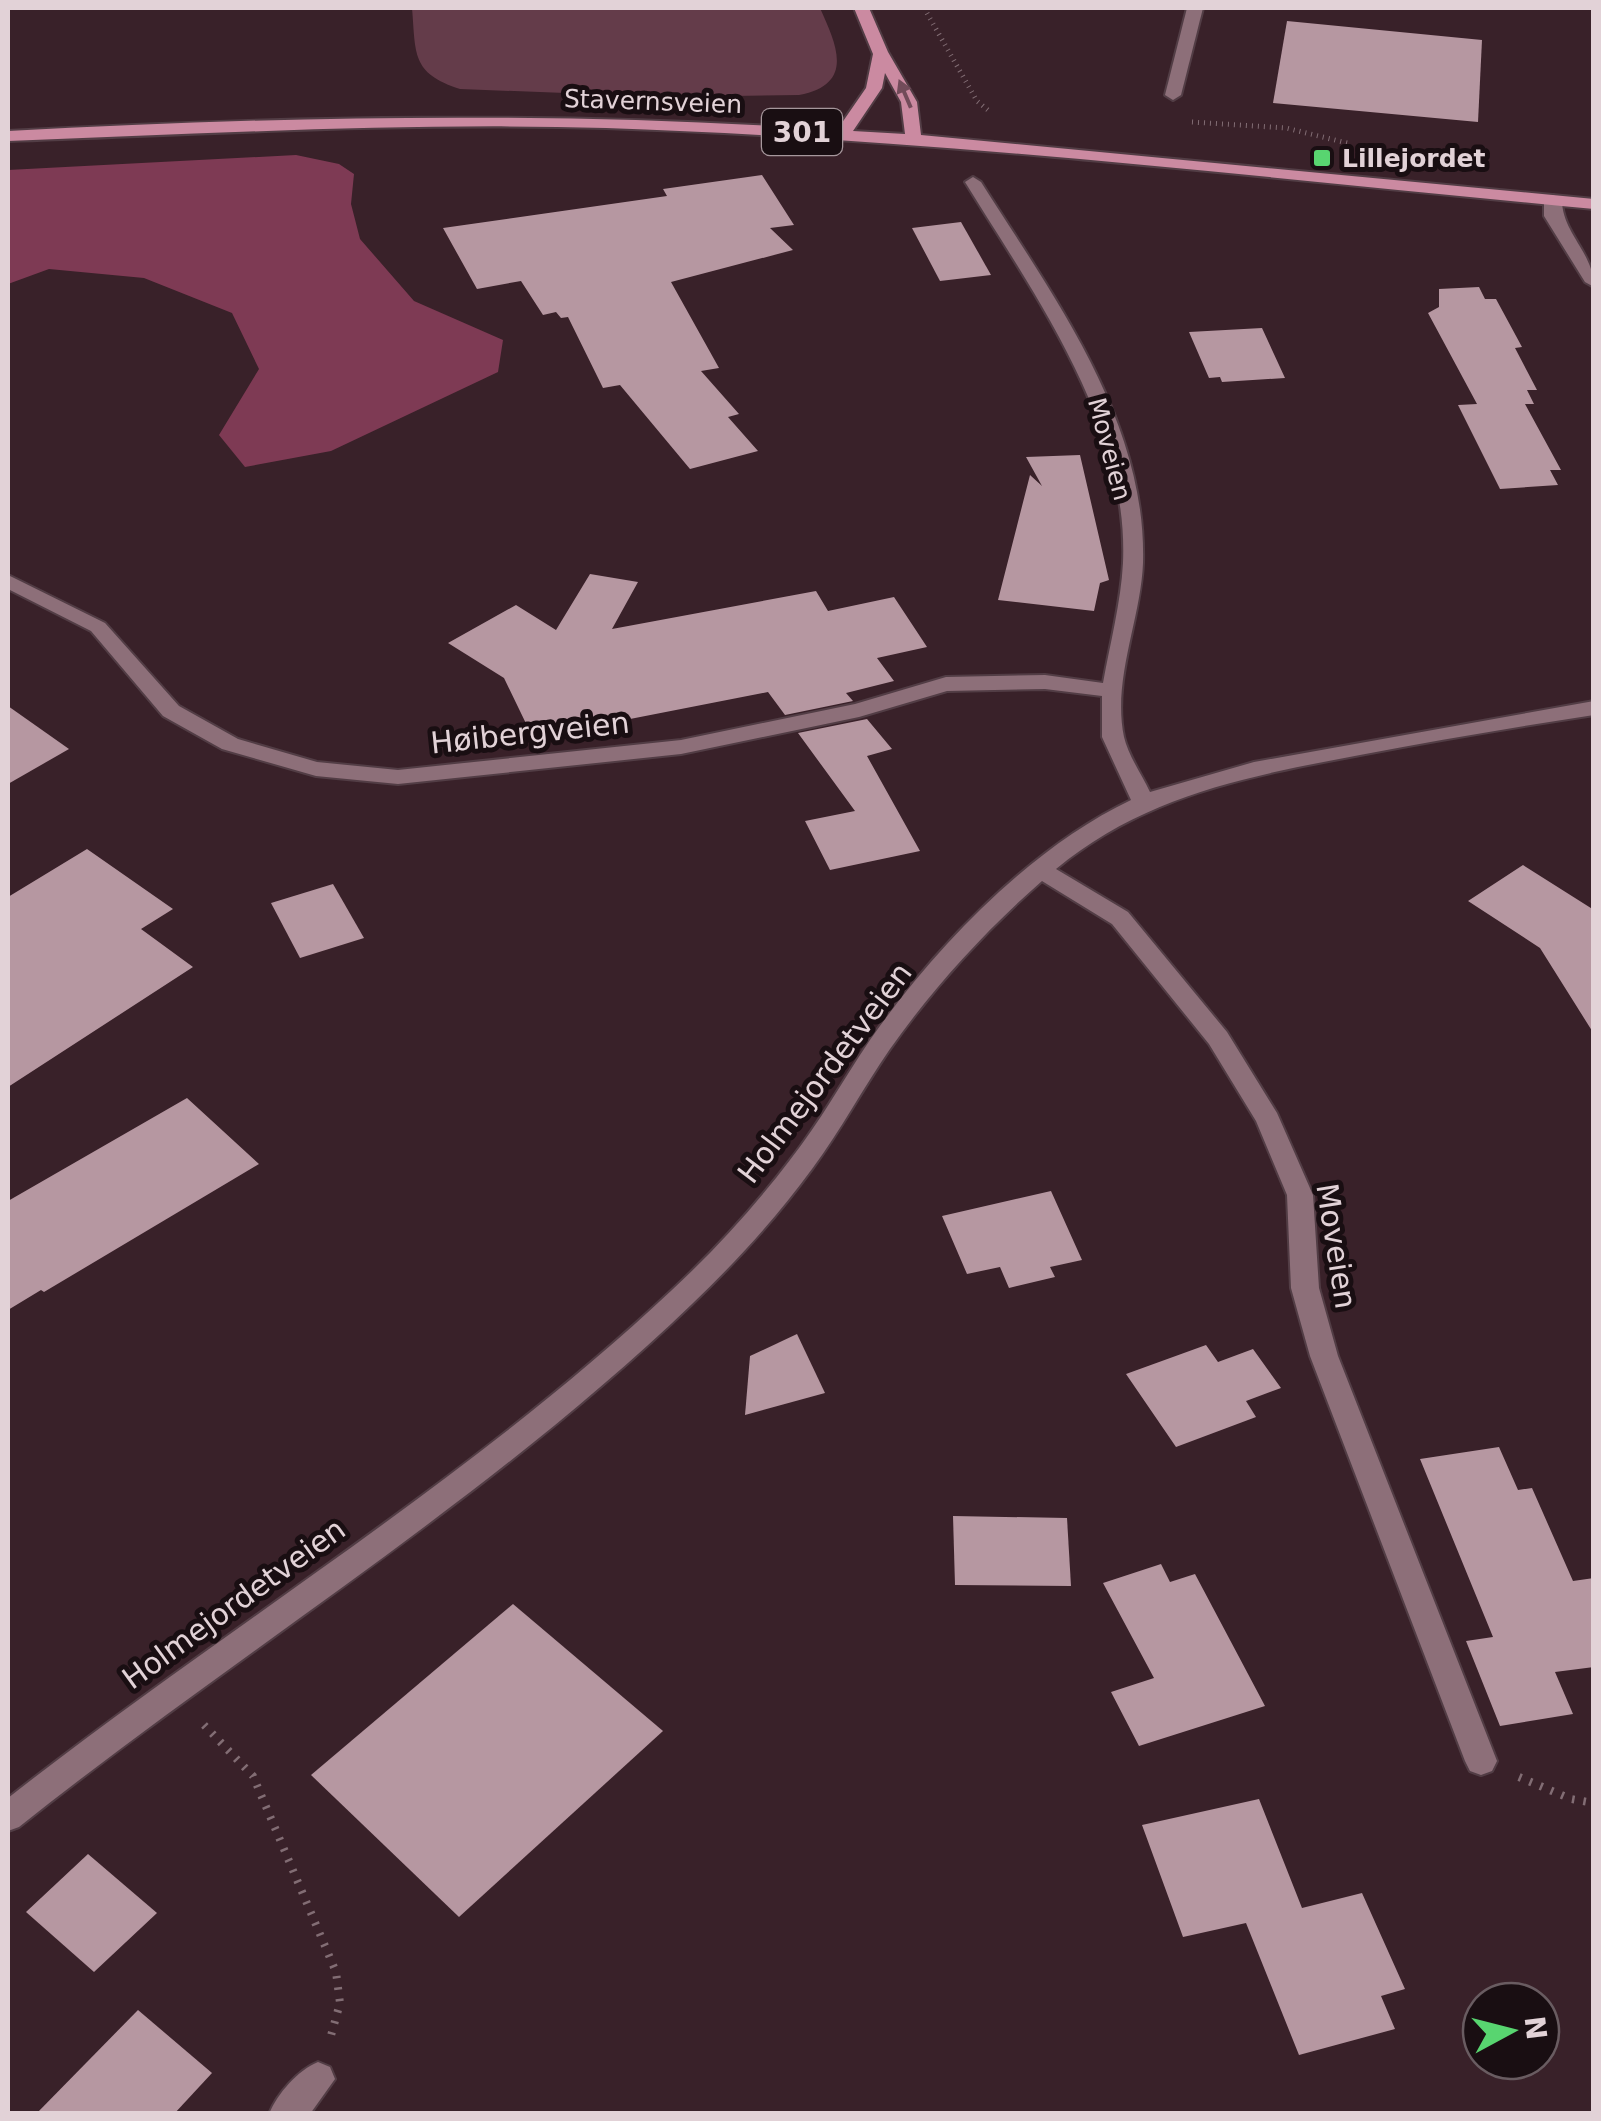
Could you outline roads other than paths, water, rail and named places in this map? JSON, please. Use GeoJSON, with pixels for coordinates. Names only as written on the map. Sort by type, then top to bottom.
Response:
{"type":"FeatureCollection","features":[{"type":"Feature","properties":{"kind":"main road"},"geometry":{"type":"LineString","coordinates":[[861,8],[882,54],[907,89],[915,122],[913,139]]}},
{"type":"Feature","properties":{"kind":"main road"},"geometry":{"type":"LineString","coordinates":[[844,134],[848,122],[874,88],[882,54]]}},
{"type":"Feature","properties":{"kind":"main road","name":"Stavernsveien"},"geometry":{"type":"LineString","coordinates":[[8,136],[228,126],[491,122],[686,126],[913,139],[1594,204]]}},
{"type":"Feature","properties":{"kind":"street"},"geometry":{"type":"LineString","coordinates":[[1173,95],[1195,8]]}},
{"type":"Feature","properties":{"kind":"street","name":"Moveien"},"geometry":{"type":"LineString","coordinates":[[973,182],[1047,300],[1100,399],[1120,469],[1133,562],[1114,691],[1113,737],[1144,802]]}},
{"type":"Feature","properties":{"kind":"street"},"geometry":{"type":"LineString","coordinates":[[1554,200],[1553,216],[1594,282]]}},
{"type":"Feature","properties":{"kind":"street","name":"Høibergveien"},"geometry":{"type":"LineString","coordinates":[[8,581],[98,627],[171,712],[230,744],[332,771],[398,777],[681,747],[859,710],[946,684],[1045,682],[1114,691]]}},
{"type":"Feature","properties":{"kind":"street","name":"Holmejordetveien"},"geometry":{"type":"LineString","coordinates":[[8,1817],[100,1741],[479,1472],[602,1369],[682,1296],[812,1151],[902,1016],[1040,869],[1104,823],[1185,784],[1594,708]]}},
{"type":"Feature","properties":{"kind":"street","name":"Moveien"},"geometry":{"type":"LineString","coordinates":[[1040,869],[1120,918],[1218,1038],[1268,1120],[1300,1195],[1305,1288],[1324,1356],[1481,1761]]}},
{"type":"Feature","properties":{"kind":"street"},"geometry":{"type":"LineString","coordinates":[[286,2114],[318,2078]]}},
{"type":"Feature","properties":{"kind":"place","name":"Lillejordet"},"geometry":{"type":"Point","coordinates":[1322,158]}}]}
